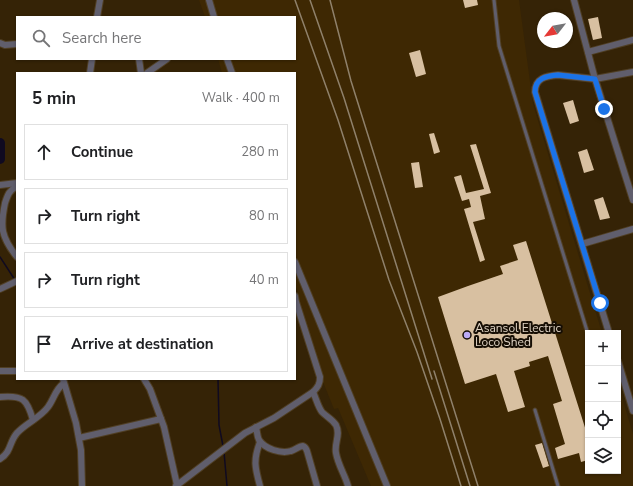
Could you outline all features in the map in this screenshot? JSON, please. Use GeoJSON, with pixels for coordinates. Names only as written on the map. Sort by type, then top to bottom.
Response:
{"type":"FeatureCollection","features":[{"type":"Feature","properties":{"kind":"street"},"geometry":{"type":"LineString","coordinates":[[97,16],[100,0]]}},
{"type":"Feature","properties":{"kind":"street"},"geometry":{"type":"LineString","coordinates":[[209,0],[214,16]]}},
{"type":"Feature","properties":{"kind":"street"},"geometry":{"type":"LineString","coordinates":[[574,0],[595,79],[633,200]]}},
{"type":"Feature","properties":{"kind":"street"},"geometry":{"type":"LineString","coordinates":[[588,52],[633,40]]}},
{"type":"Feature","properties":{"kind":"street"},"geometry":{"type":"LineString","coordinates":[[0,43],[16,44]]}},
{"type":"Feature","properties":{"kind":"street"},"geometry":{"type":"LineString","coordinates":[[90,72],[92,60]]}},
{"type":"Feature","properties":{"kind":"street"},"geometry":{"type":"LineString","coordinates":[[138,60],[141,72]]}},
{"type":"Feature","properties":{"kind":"street"},"geometry":{"type":"LineString","coordinates":[[149,72],[166,60]]}},
{"type":"Feature","properties":{"kind":"street"},"geometry":{"type":"LineString","coordinates":[[227,60],[232,72]]}},
{"type":"Feature","properties":{"kind":"street"},"geometry":{"type":"LineString","coordinates":[[608,330],[537,100],[535,87],[537,82],[541,79],[552,75],[595,79],[633,72]]}},
{"type":"Feature","properties":{"kind":"street"},"geometry":{"type":"LineString","coordinates":[[0,185],[16,184]]}},
{"type":"Feature","properties":{"kind":"street"},"geometry":{"type":"LineString","coordinates":[[16,185],[9,192],[0,221],[4,240],[16,256]]}},
{"type":"Feature","properties":{"kind":"street"},"geometry":{"type":"LineString","coordinates":[[582,244],[633,228]]}},
{"type":"Feature","properties":{"kind":"street"},"geometry":{"type":"LineString","coordinates":[[296,266],[388,486]]}},
{"type":"Feature","properties":{"kind":"street"},"geometry":{"type":"LineString","coordinates":[[2,288],[16,281]]}},
{"type":"Feature","properties":{"kind":"street"},"geometry":{"type":"LineString","coordinates":[[145,380],[150,389],[164,427],[176,486],[212,460],[245,433],[274,418],[313,392],[318,387],[320,377],[296,302]]}},
{"type":"Feature","properties":{"kind":"street"},"geometry":{"type":"LineString","coordinates":[[620,366],[631,400],[633,411]]}},
{"type":"Feature","properties":{"kind":"street"},"geometry":{"type":"LineString","coordinates":[[0,371],[16,371]]}},
{"type":"Feature","properties":{"kind":"street"},"geometry":{"type":"LineString","coordinates":[[0,459],[10,449],[16,435],[48,407],[63,381]]}},
{"type":"Feature","properties":{"kind":"street"},"geometry":{"type":"LineString","coordinates":[[63,381],[79,438],[81,450],[82,486]]}},
{"type":"Feature","properties":{"kind":"street"},"geometry":{"type":"LineString","coordinates":[[313,392],[323,413],[333,421],[338,431],[335,447],[336,453],[348,486]]}},
{"type":"Feature","properties":{"kind":"street"},"geometry":{"type":"LineString","coordinates":[[0,396],[20,398],[26,402],[30,408],[34,420]]}},
{"type":"Feature","properties":{"kind":"street"},"geometry":{"type":"LineString","coordinates":[[79,438],[161,418]]}},
{"type":"Feature","properties":{"kind":"street"},"geometry":{"type":"LineString","coordinates":[[256,427],[260,442],[265,446],[280,452],[292,451],[304,446],[307,451],[317,486]]}},
{"type":"Feature","properties":{"kind":"street"},"geometry":{"type":"LineString","coordinates":[[260,442],[255,461],[260,486]]}},
{"type":"Feature","properties":{"kind":"lane"},"geometry":{"type":"LineString","coordinates":[[494,0],[499,46],[587,330]]}},
{"type":"Feature","properties":{"kind":"lane"},"geometry":{"type":"LineString","coordinates":[[535,410],[558,486]]}},
{"type":"Feature","properties":{"kind":"shaded area"},"geometry":{"type":"Polygon","coordinates":[[[199,0],[519,0],[533,104],[601,330],[585,330],[585,474],[621,474],[621,394],[633,434],[633,486],[371,486],[338,408],[334,409],[296,304],[300,299],[296,287],[296,72],[222,72],[218,60],[296,60],[296,16],[205,16],[199,0]]]}},
{"type":"Feature","properties":{"kind":"building"},"geometry":{"type":"Polygon","coordinates":[[[463,0],[477,0],[478,5],[465,8],[463,0]]]}},
{"type":"Feature","properties":{"kind":"building"},"geometry":{"type":"Polygon","coordinates":[[[598,17],[602,38],[593,40],[588,19],[598,17]]]}},
{"type":"Feature","properties":{"kind":"building"},"geometry":{"type":"Polygon","coordinates":[[[420,50],[426,74],[416,77],[409,53],[420,50]]]}},
{"type":"Feature","properties":{"kind":"building"},"geometry":{"type":"Polygon","coordinates":[[[573,100],[579,121],[570,124],[563,103],[573,100]]]}},
{"type":"Feature","properties":{"kind":"building"},"geometry":{"type":"Polygon","coordinates":[[[434,133],[440,152],[434,154],[429,134],[434,133]]]}},
{"type":"Feature","properties":{"kind":"building"},"geometry":{"type":"Polygon","coordinates":[[[476,144],[491,193],[480,196],[485,219],[473,222],[485,260],[480,262],[464,209],[471,207],[469,199],[462,201],[454,177],[461,175],[466,193],[484,189],[470,145],[476,144]]]}},
{"type":"Feature","properties":{"kind":"building"},"geometry":{"type":"Polygon","coordinates":[[[587,149],[594,170],[584,173],[578,152],[587,149]]]}},
{"type":"Feature","properties":{"kind":"building"},"geometry":{"type":"Polygon","coordinates":[[[419,162],[423,187],[415,188],[411,163],[419,162]]]}},
{"type":"Feature","properties":{"kind":"building"},"geometry":{"type":"Polygon","coordinates":[[[603,197],[610,218],[600,220],[594,200],[603,197]]]}},
{"type":"Feature","properties":{"kind":"building"},"geometry":{"type":"Polygon","coordinates":[[[526,241],[585,428],[585,461],[581,462],[579,453],[558,459],[555,448],[565,444],[553,404],[562,401],[548,356],[529,362],[530,366],[514,371],[525,407],[508,412],[496,374],[465,384],[438,297],[503,274],[500,266],[518,260],[513,245],[526,241]]]}},
{"type":"Feature","properties":{"kind":"building"},"geometry":{"type":"Polygon","coordinates":[[[542,443],[549,466],[543,468],[535,445],[542,443]]]}},
{"type":"Feature","properties":{"kind":"waterway"},"geometry":{"type":"LineString","coordinates":[[0,143],[0,159]]}},
{"type":"Feature","properties":{"kind":"waterway"},"geometry":{"type":"LineString","coordinates":[[0,257],[15,280]]}},
{"type":"Feature","properties":{"kind":"waterway"},"geometry":{"type":"LineString","coordinates":[[218,380],[219,425],[223,446]]}},
{"type":"Feature","properties":{"kind":"waterway"},"geometry":{"type":"LineString","coordinates":[[224,452],[227,486]]}},
{"type":"Feature","properties":{"kind":"railway"},"geometry":{"type":"LineString","coordinates":[[295,0],[338,120],[389,280],[417,352],[461,486]]}},
{"type":"Feature","properties":{"kind":"railway"},"geometry":{"type":"LineString","coordinates":[[310,0],[344,98],[432,379]]}},
{"type":"Feature","properties":{"kind":"railway"},"geometry":{"type":"LineString","coordinates":[[330,0],[351,81],[478,486]]}},
{"type":"Feature","properties":{"kind":"railway"},"geometry":{"type":"LineString","coordinates":[[434,371],[470,486]]}},
{"type":"Feature","properties":{"kind":"place","name":"Asansol Electric Loco Shed"},"geometry":{"type":"Point","coordinates":[467,335]}},
{"type":"Feature","properties":{"kind":"route"},"geometry":{"type":"LineString","coordinates":[[600,303],[535,92],[535,87],[537,82],[541,79],[552,75],[595,79],[604,109]]}}]}
